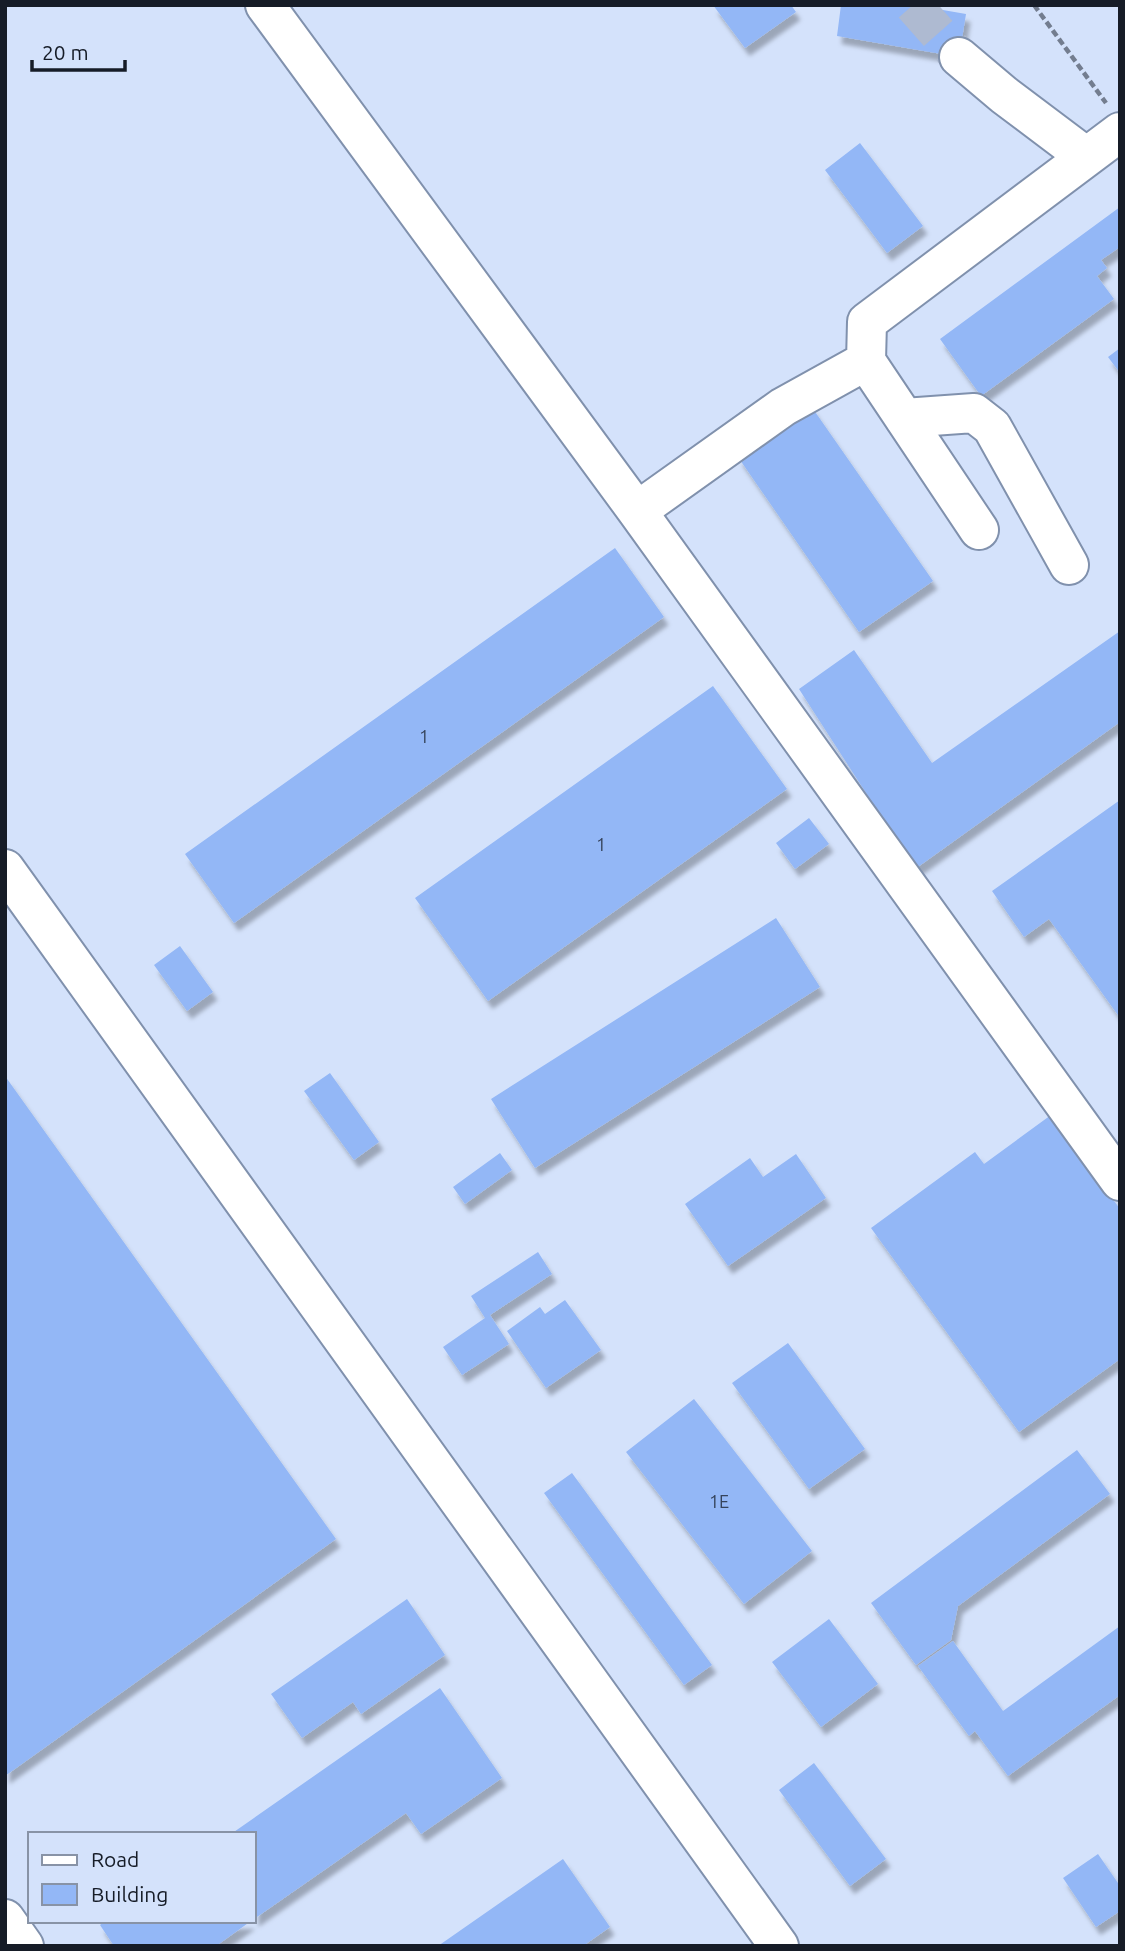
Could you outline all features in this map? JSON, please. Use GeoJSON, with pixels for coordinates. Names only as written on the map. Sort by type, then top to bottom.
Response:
{"type":"FeatureCollection","features":[{"type":"Feature","properties":{"kind":"street"},"geometry":{"type":"LineString","coordinates":[[264,5],[637,511],[1120,1181]]}},
{"type":"Feature","properties":{"kind":"street"},"geometry":{"type":"LineString","coordinates":[[959,57],[1004,95],[1086,156]]}},
{"type":"Feature","properties":{"kind":"street"},"geometry":{"type":"LineString","coordinates":[[979,530],[866,361],[867,322],[1086,156],[1116,121]]}},
{"type":"Feature","properties":{"kind":"street"},"geometry":{"type":"LineString","coordinates":[[637,511],[783,407],[866,361]]}},
{"type":"Feature","properties":{"kind":"street"},"geometry":{"type":"LineString","coordinates":[[904,418],[974,413],[992,427],[1069,565]]}},
{"type":"Feature","properties":{"kind":"street"},"geometry":{"type":"LineString","coordinates":[[5,869],[779,1946]]}},
{"type":"Feature","properties":{"kind":"street"},"geometry":{"type":"LineString","coordinates":[[5,1919],[24,1946]]}},
{"type":"Feature","properties":{"kind":"path"},"geometry":{"type":"LineString","coordinates":[[1034,5],[1116,121]]}},
{"type":"Feature","properties":{"kind":"building"},"geometry":{"type":"Polygon","coordinates":[[[713,5],[791,5],[796,12],[745,48],[713,5]]]}},
{"type":"Feature","properties":{"kind":"building"},"geometry":{"type":"Polygon","coordinates":[[[841,5],[914,5],[966,14],[959,57],[837,36],[841,5]]]}},
{"type":"Feature","properties":{"kind":"building"},"geometry":{"type":"Polygon","coordinates":[[[860,143],[923,226],[887,253],[825,170],[860,143]]]}},
{"type":"Feature","properties":{"kind":"building"},"geometry":{"type":"Polygon","coordinates":[[[1120,207],[1120,247],[1101,260],[1107,268],[1097,276],[1114,299],[981,396],[940,339],[1120,207]]]}},
{"type":"Feature","properties":{"kind":"building"},"geometry":{"type":"Polygon","coordinates":[[[1120,348],[1120,373],[1108,357],[1120,348]]]}},
{"type":"Feature","properties":{"kind":"building"},"geometry":{"type":"Polygon","coordinates":[[[811,406],[933,581],[859,632],[738,457],[811,406]]]}},
{"type":"Feature","properties":{"kind":"building"},"geometry":{"type":"Polygon","coordinates":[[[615,548],[664,617],[234,923],[185,854],[615,548]]]}},
{"type":"Feature","properties":{"kind":"building"},"geometry":{"type":"Polygon","coordinates":[[[1120,631],[1120,722],[915,869],[799,689],[854,650],[932,763],[1120,631]]]}},
{"type":"Feature","properties":{"kind":"building"},"geometry":{"type":"Polygon","coordinates":[[[713,686],[787,789],[488,1001],[415,898],[713,686]]]}},
{"type":"Feature","properties":{"kind":"building"},"geometry":{"type":"Polygon","coordinates":[[[1120,800],[1120,1018],[1049,919],[1024,937],[992,891],[1120,800]]]}},
{"type":"Feature","properties":{"kind":"building"},"geometry":{"type":"Polygon","coordinates":[[[809,818],[829,844],[795,869],[776,843],[809,818]]]}},
{"type":"Feature","properties":{"kind":"building"},"geometry":{"type":"Polygon","coordinates":[[[776,918],[820,987],[535,1168],[491,1099],[776,918]]]}},
{"type":"Feature","properties":{"kind":"building"},"geometry":{"type":"Polygon","coordinates":[[[180,946],[213,992],[187,1011],[154,965],[180,946]]]}},
{"type":"Feature","properties":{"kind":"building"},"geometry":{"type":"Polygon","coordinates":[[[330,1073],[379,1142],[354,1160],[304,1091],[330,1073]]]}},
{"type":"Feature","properties":{"kind":"building"},"geometry":{"type":"Polygon","coordinates":[[[5,1076],[336,1539],[5,1776],[5,1076]]]}},
{"type":"Feature","properties":{"kind":"building"},"geometry":{"type":"Polygon","coordinates":[[[1051,1115],[1120,1209],[1120,1359],[1019,1432],[871,1228],[975,1152],[984,1164],[1051,1115]]]}},
{"type":"Feature","properties":{"kind":"building"},"geometry":{"type":"Polygon","coordinates":[[[500,1153],[512,1170],[465,1204],[453,1187],[500,1153]]]}},
{"type":"Feature","properties":{"kind":"building"},"geometry":{"type":"Polygon","coordinates":[[[796,1154],[826,1198],[728,1266],[685,1204],[750,1158],[763,1177],[796,1154]]]}},
{"type":"Feature","properties":{"kind":"building"},"geometry":{"type":"Polygon","coordinates":[[[538,1252],[552,1274],[490,1315],[509,1344],[462,1375],[443,1347],[485,1318],[471,1296],[538,1252]]]}},
{"type":"Feature","properties":{"kind":"building"},"geometry":{"type":"Polygon","coordinates":[[[565,1300],[601,1350],[546,1388],[507,1331],[540,1307],[545,1314],[565,1300]]]}},
{"type":"Feature","properties":{"kind":"building"},"geometry":{"type":"Polygon","coordinates":[[[788,1343],[865,1449],[809,1489],[732,1383],[788,1343]]]}},
{"type":"Feature","properties":{"kind":"building"},"geometry":{"type":"Polygon","coordinates":[[[694,1399],[812,1551],[744,1604],[626,1452],[694,1399]]]}},
{"type":"Feature","properties":{"kind":"building"},"geometry":{"type":"Polygon","coordinates":[[[1077,1450],[1110,1494],[958,1606],[951,1640],[916,1665],[871,1603],[1077,1450]]]}},
{"type":"Feature","properties":{"kind":"building"},"geometry":{"type":"Polygon","coordinates":[[[572,1473],[712,1665],[684,1685],[544,1493],[572,1473]]]}},
{"type":"Feature","properties":{"kind":"building"},"geometry":{"type":"Polygon","coordinates":[[[407,1599],[445,1655],[361,1714],[353,1702],[302,1738],[271,1694],[407,1599]]]}},
{"type":"Feature","properties":{"kind":"building"},"geometry":{"type":"Polygon","coordinates":[[[829,1619],[878,1684],[821,1727],[772,1662],[829,1619]]]}},
{"type":"Feature","properties":{"kind":"building"},"geometry":{"type":"Polygon","coordinates":[[[1120,1626],[1120,1695],[1008,1776],[975,1731],[969,1736],[918,1666],[953,1641],[1003,1711],[1120,1626]]]}},
{"type":"Feature","properties":{"kind":"building"},"geometry":{"type":"Polygon","coordinates":[[[440,1688],[502,1778],[421,1834],[406,1813],[256,1918],[256,1832],[234,1832],[440,1688]]]}},
{"type":"Feature","properties":{"kind":"building"},"geometry":{"type":"Polygon","coordinates":[[[814,1763],[886,1859],[850,1886],[779,1790],[814,1763]]]}},
{"type":"Feature","properties":{"kind":"building"},"geometry":{"type":"Polygon","coordinates":[[[1098,1854],[1120,1886],[1120,1911],[1096,1927],[1063,1878],[1098,1854]]]}},
{"type":"Feature","properties":{"kind":"building"},"geometry":{"type":"Polygon","coordinates":[[[563,1859],[610,1927],[583,1946],[438,1946],[563,1859]]]}},
{"type":"Feature","properties":{"kind":"building"},"geometry":{"type":"Polygon","coordinates":[[[248,1923],[216,1946],[114,1946],[100,1925],[248,1923]]]}},
{"type":"Feature","properties":{"kind":"tunnel"},"geometry":{"type":"LineString","coordinates":[[913,5],[959,57]]}}]}
